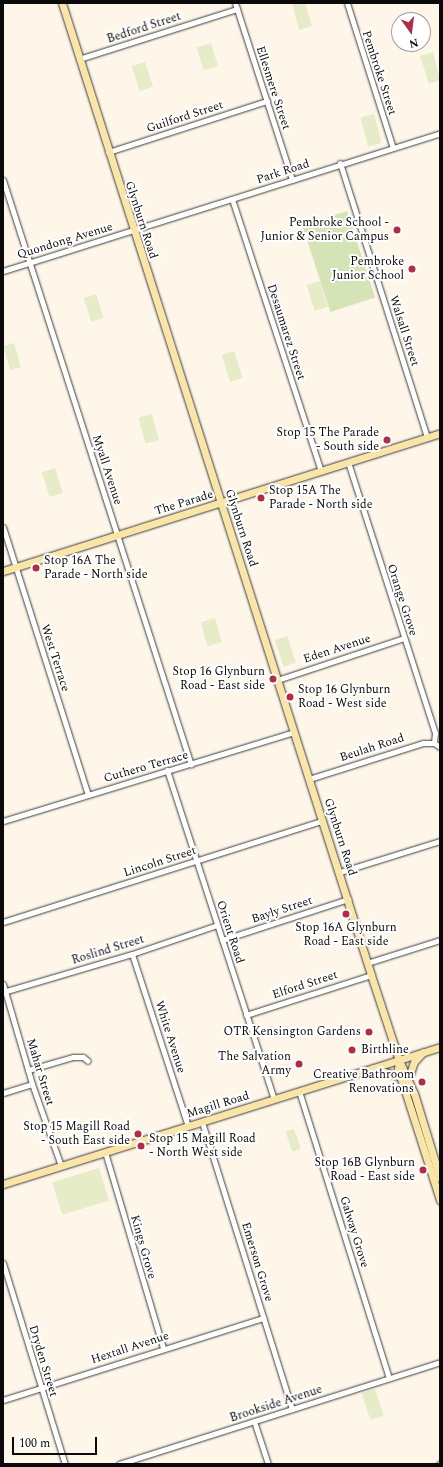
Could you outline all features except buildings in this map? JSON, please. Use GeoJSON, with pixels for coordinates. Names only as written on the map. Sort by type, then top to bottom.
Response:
{"type":"FeatureCollection","features":[{"type":"Feature","properties":{"kind":"main road","name":"Glynburn Road"},"geometry":{"type":"LineString","coordinates":[[62,3],[133,231],[322,821],[340,872],[367,963],[399,1060],[409,1080],[440,1178]]}},
{"type":"Feature","properties":{"kind":"main road","name":"The Parade"},"geometry":{"type":"LineString","coordinates":[[3,571],[440,433]]}},
{"type":"Feature","properties":{"kind":"main road","name":"Magill Road"},"geometry":{"type":"LineString","coordinates":[[3,1184],[440,1047]]}},
{"type":"Feature","properties":{"kind":"main road"},"geometry":{"type":"LineString","coordinates":[[409,1080],[414,1062],[423,1052]]}},
{"type":"Feature","properties":{"kind":"main road","name":"Glynburn Road"},"geometry":{"type":"LineString","coordinates":[[399,1060],[398,1069],[439,1192],[440,1200]]}},
{"type":"Feature","properties":{"kind":"main road"},"geometry":{"type":"LineString","coordinates":[[373,1068],[401,1078]]}},
{"type":"Feature","properties":{"kind":"street","name":"Ellesmere Street"},"geometry":{"type":"LineString","coordinates":[[235,3],[292,180]]}},
{"type":"Feature","properties":{"kind":"street","name":"Pembroke Street"},"geometry":{"type":"LineString","coordinates":[[347,3],[392,148]]}},
{"type":"Feature","properties":{"kind":"street","name":"Bedford Street"},"geometry":{"type":"LineString","coordinates":[[79,59],[237,9]]}},
{"type":"Feature","properties":{"kind":"street","name":"Guilford Street"},"geometry":{"type":"LineString","coordinates":[[108,152],[267,102]]}},
{"type":"Feature","properties":{"kind":"street","name":"Park Road"},"geometry":{"type":"LineString","coordinates":[[133,231],[340,163],[440,133]]}},
{"type":"Feature","properties":{"kind":"street","name":"Walsall Street"},"geometry":{"type":"LineString","coordinates":[[340,163],[428,437]]}},
{"type":"Feature","properties":{"kind":"street","name":"Myall Avenue"},"geometry":{"type":"LineString","coordinates":[[3,180],[191,765]]}},
{"type":"Feature","properties":{"kind":"street","name":"Desaumarez Street"},"geometry":{"type":"LineString","coordinates":[[232,199],[321,471]]}},
{"type":"Feature","properties":{"kind":"street","name":"Quondong Avenue"},"geometry":{"type":"LineString","coordinates":[[3,271],[133,231]]}},
{"type":"Feature","properties":{"kind":"street","name":"Orange Grove"},"geometry":{"type":"LineString","coordinates":[[348,462],[435,732],[434,743]]}},
{"type":"Feature","properties":{"kind":"street","name":"West Terrace"},"geometry":{"type":"LineString","coordinates":[[3,527],[88,795]]}},
{"type":"Feature","properties":{"kind":"street","name":"Eden Avenue"},"geometry":{"type":"LineString","coordinates":[[278,680],[404,638]]}},
{"type":"Feature","properties":{"kind":"street","name":"Cuthero Terrace"},"geometry":{"type":"LineString","coordinates":[[3,821],[167,770],[191,765],[294,732]]}},
{"type":"Feature","properties":{"kind":"street","name":"Beulah Road"},"geometry":{"type":"LineString","coordinates":[[309,779],[423,743],[434,743]]}},
{"type":"Feature","properties":{"kind":"street"},"geometry":{"type":"LineString","coordinates":[[434,743],[440,747]]}},
{"type":"Feature","properties":{"kind":"street","name":"Orient Road"},"geometry":{"type":"LineString","coordinates":[[167,770],[274,1099]]}},
{"type":"Feature","properties":{"kind":"street","name":"Lincoln Street"},"geometry":{"type":"LineString","coordinates":[[3,922],[322,821]]}},
{"type":"Feature","properties":{"kind":"street"},"geometry":{"type":"LineString","coordinates":[[340,872],[440,840]]}},
{"type":"Feature","properties":{"kind":"street","name":"Bayly Street"},"geometry":{"type":"LineString","coordinates":[[222,940],[348,899]]}},
{"type":"Feature","properties":{"kind":"street","name":"Roslind Street"},"geometry":{"type":"LineString","coordinates":[[4,991],[132,954],[217,925]]}},
{"type":"Feature","properties":{"kind":"street"},"geometry":{"type":"LineString","coordinates":[[367,963],[440,940]]}},
{"type":"Feature","properties":{"kind":"street","name":"White Avenue"},"geometry":{"type":"LineString","coordinates":[[132,954],[188,1126]]}},
{"type":"Feature","properties":{"kind":"street","name":"Elford Street"},"geometry":{"type":"LineString","coordinates":[[246,1015],[371,975]]}},
{"type":"Feature","properties":{"kind":"street","name":"Mahar Street"},"geometry":{"type":"LineString","coordinates":[[3,984],[32,1084],[61,1166]]}},
{"type":"Feature","properties":{"kind":"street"},"geometry":{"type":"LineString","coordinates":[[28,1070],[73,1057],[83,1057],[88,1061]]}},
{"type":"Feature","properties":{"kind":"street"},"geometry":{"type":"LineString","coordinates":[[3,1093],[32,1084]]}},
{"type":"Feature","properties":{"kind":"street","name":"Galway Grove"},"geometry":{"type":"LineString","coordinates":[[299,1091],[390,1378]]}},
{"type":"Feature","properties":{"kind":"street","name":"Emerson Grove"},"geometry":{"type":"LineString","coordinates":[[202,1122],[292,1409]]}},
{"type":"Feature","properties":{"kind":"street","name":"Kings Grove"},"geometry":{"type":"LineString","coordinates":[[105,1152],[163,1348]]}},
{"type":"Feature","properties":{"kind":"street","name":"Dryden Street"},"geometry":{"type":"LineString","coordinates":[[3,1263],[65,1464]]}},
{"type":"Feature","properties":{"kind":"street","name":"Hextall Avenue"},"geometry":{"type":"LineString","coordinates":[[3,1400],[163,1348],[264,1318]]}},
{"type":"Feature","properties":{"kind":"street","name":"Brookside Avenue"},"geometry":{"type":"LineString","coordinates":[[119,1464],[440,1362]]}},
{"type":"Feature","properties":{"kind":"street"},"geometry":{"type":"LineString","coordinates":[[254,1421],[268,1464]]}},
{"type":"Feature","properties":{"kind":"green space"},"geometry":{"type":"Polygon","coordinates":[[[292,3],[305,3],[312,26],[299,30],[292,3]]]}},
{"type":"Feature","properties":{"kind":"green space"},"geometry":{"type":"Polygon","coordinates":[[[211,43],[218,66],[204,70],[197,47],[211,43]]]}},
{"type":"Feature","properties":{"kind":"green space"},"geometry":{"type":"Polygon","coordinates":[[[433,52],[440,80],[429,84],[420,56],[433,52]]]}},
{"type":"Feature","properties":{"kind":"green space"},"geometry":{"type":"Polygon","coordinates":[[[145,62],[153,87],[140,91],[132,66],[145,62]]]}},
{"type":"Feature","properties":{"kind":"green space"},"geometry":{"type":"Polygon","coordinates":[[[374,114],[382,143],[368,147],[360,118],[374,114]]]}},
{"type":"Feature","properties":{"kind":"green space"},"geometry":{"type":"Polygon","coordinates":[[[347,211],[375,298],[330,312],[302,226],[347,211]]]}},
{"type":"Feature","properties":{"kind":"green space"},"geometry":{"type":"Polygon","coordinates":[[[320,281],[328,307],[315,311],[307,285],[320,281]]]}},
{"type":"Feature","properties":{"kind":"green space"},"geometry":{"type":"Polygon","coordinates":[[[96,294],[104,318],[91,322],[84,298],[96,294]]]}},
{"type":"Feature","properties":{"kind":"green space"},"geometry":{"type":"Polygon","coordinates":[[[14,343],[21,367],[10,370],[3,346],[14,343]]]}},
{"type":"Feature","properties":{"kind":"green space"},"geometry":{"type":"Polygon","coordinates":[[[234,351],[243,378],[230,382],[222,355],[234,351]]]}},
{"type":"Feature","properties":{"kind":"green space"},"geometry":{"type":"Polygon","coordinates":[[[152,414],[159,440],[145,444],[138,418],[152,414]]]}},
{"type":"Feature","properties":{"kind":"green space"},"geometry":{"type":"Polygon","coordinates":[[[55,468],[63,493],[50,497],[42,472],[55,468]]]}},
{"type":"Feature","properties":{"kind":"green space"},"geometry":{"type":"Polygon","coordinates":[[[215,618],[222,642],[207,646],[201,622],[215,618]]]}},
{"type":"Feature","properties":{"kind":"green space"},"geometry":{"type":"Polygon","coordinates":[[[287,636],[296,662],[284,667],[275,640],[287,636]]]}},
{"type":"Feature","properties":{"kind":"green space"},"geometry":{"type":"Polygon","coordinates":[[[294,1129],[301,1149],[292,1152],[285,1132],[294,1129]]]}},
{"type":"Feature","properties":{"kind":"green space"},"geometry":{"type":"Polygon","coordinates":[[[99,1168],[109,1201],[62,1215],[52,1182],[99,1168]]]}},
{"type":"Feature","properties":{"kind":"green space"},"geometry":{"type":"Polygon","coordinates":[[[375,1389],[384,1416],[370,1420],[362,1393],[375,1389]]]}},
{"type":"Feature","properties":{"kind":"place","name":"Pembroke School - Junior & Senior Campus"},"geometry":{"type":"Point","coordinates":[397,230]}},
{"type":"Feature","properties":{"kind":"place","name":"Pembroke Junior School"},"geometry":{"type":"Point","coordinates":[412,269]}},
{"type":"Feature","properties":{"kind":"place","name":"Stop 15 The Parade - South side"},"geometry":{"type":"Point","coordinates":[387,440]}},
{"type":"Feature","properties":{"kind":"place","name":"Stop 15A The Parade - North side"},"geometry":{"type":"Point","coordinates":[261,498]}},
{"type":"Feature","properties":{"kind":"place","name":"Stop 16A The Parade - North side"},"geometry":{"type":"Point","coordinates":[36,568]}},
{"type":"Feature","properties":{"kind":"place","name":"Stop 16 Glynburn Road - East side"},"geometry":{"type":"Point","coordinates":[273,679]}},
{"type":"Feature","properties":{"kind":"place","name":"Stop 16 Glynburn Road - West side"},"geometry":{"type":"Point","coordinates":[290,697]}},
{"type":"Feature","properties":{"kind":"place","name":"Stop 16A Glynburn Road - East side"},"geometry":{"type":"Point","coordinates":[346,914]}},
{"type":"Feature","properties":{"kind":"place","name":"OTR Kensington Gardens"},"geometry":{"type":"Point","coordinates":[369,1032]}},
{"type":"Feature","properties":{"kind":"place","name":"Birthline"},"geometry":{"type":"Point","coordinates":[352,1050]}},
{"type":"Feature","properties":{"kind":"place","name":"The Salvation Army"},"geometry":{"type":"Point","coordinates":[299,1064]}},
{"type":"Feature","properties":{"kind":"place","name":"Creative Bathroom Renovations"},"geometry":{"type":"Point","coordinates":[422,1082]}},
{"type":"Feature","properties":{"kind":"place","name":"Stop 15 Magill Road - South East side"},"geometry":{"type":"Point","coordinates":[138,1134]}},
{"type":"Feature","properties":{"kind":"place","name":"Stop 15 Magill Road - North West side"},"geometry":{"type":"Point","coordinates":[141,1146]}},
{"type":"Feature","properties":{"kind":"place","name":"Stop 16B Glynburn Road - East side"},"geometry":{"type":"Point","coordinates":[423,1170]}}]}
